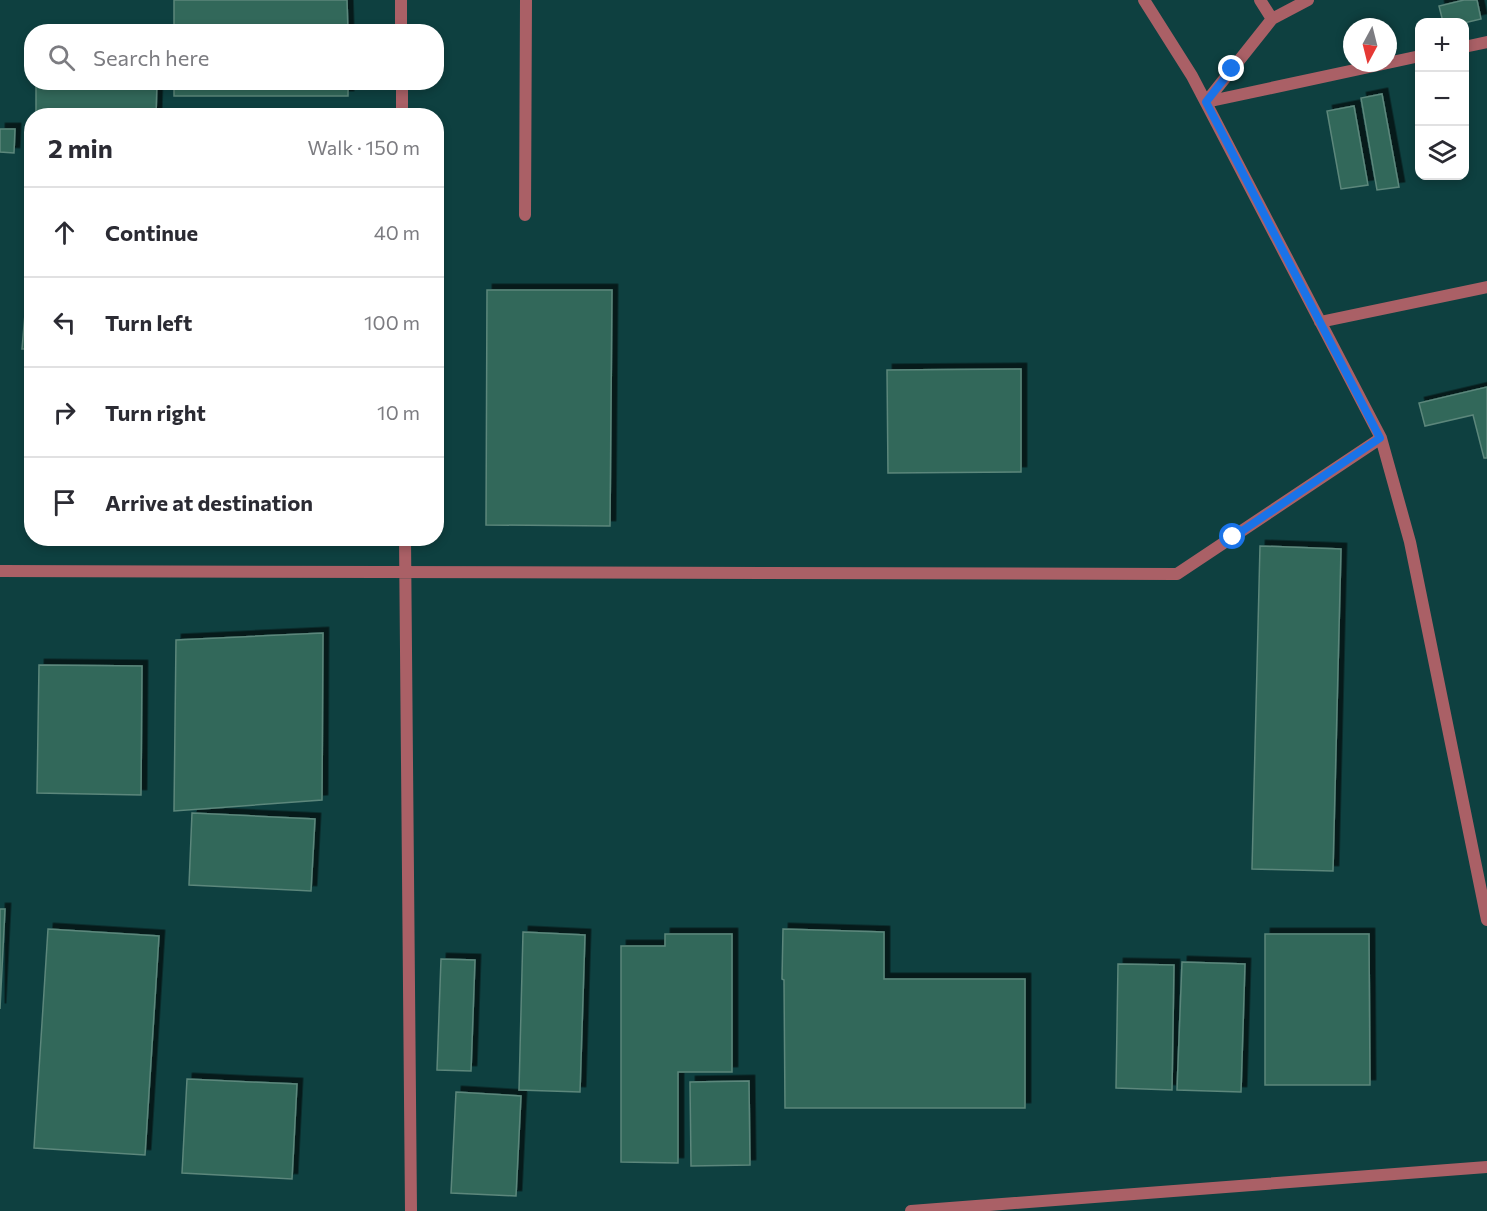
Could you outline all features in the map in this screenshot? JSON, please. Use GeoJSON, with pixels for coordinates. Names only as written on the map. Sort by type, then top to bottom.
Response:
{"type":"FeatureCollection","features":[{"type":"Feature","properties":{"kind":"street"},"geometry":{"type":"LineString","coordinates":[[401,0],[401,24]]}},
{"type":"Feature","properties":{"kind":"street"},"geometry":{"type":"LineString","coordinates":[[525,215],[526,0]]}},
{"type":"Feature","properties":{"kind":"street"},"geometry":{"type":"LineString","coordinates":[[1144,0],[1192,75],[1380,438],[1410,542],[1487,920]]}},
{"type":"Feature","properties":{"kind":"street"},"geometry":{"type":"LineString","coordinates":[[1260,0],[1272,19]]}},
{"type":"Feature","properties":{"kind":"street"},"geometry":{"type":"LineString","coordinates":[[1206,102],[1272,19],[1308,0]]}},
{"type":"Feature","properties":{"kind":"street"},"geometry":{"type":"LineString","coordinates":[[1469,46],[1487,42]]}},
{"type":"Feature","properties":{"kind":"street"},"geometry":{"type":"LineString","coordinates":[[1206,102],[1415,58]]}},
{"type":"Feature","properties":{"kind":"street"},"geometry":{"type":"LineString","coordinates":[[402,90],[402,108]]}},
{"type":"Feature","properties":{"kind":"street"},"geometry":{"type":"LineString","coordinates":[[1320,322],[1487,287]]}},
{"type":"Feature","properties":{"kind":"street"},"geometry":{"type":"LineString","coordinates":[[0,571],[1177,574],[1380,438]]}},
{"type":"Feature","properties":{"kind":"street"},"geometry":{"type":"LineString","coordinates":[[405,546],[411,1211]]}},
{"type":"Feature","properties":{"kind":"street"},"geometry":{"type":"LineString","coordinates":[[911,1211],[1487,1167]]}},
{"type":"Feature","properties":{"kind":"building"},"geometry":{"type":"Polygon","coordinates":[[[174,0],[347,0],[348,24],[174,24],[174,0]]]}},
{"type":"Feature","properties":{"kind":"building"},"geometry":{"type":"Polygon","coordinates":[[[1464,0],[1477,0],[1481,19],[1469,22],[1469,18],[1442,18],[1439,6],[1464,0]]]}},
{"type":"Feature","properties":{"kind":"building"},"geometry":{"type":"Polygon","coordinates":[[[36,90],[157,90],[156,108],[36,108],[36,90]]]}},
{"type":"Feature","properties":{"kind":"building"},"geometry":{"type":"Polygon","coordinates":[[[174,90],[348,90],[348,96],[174,96],[174,90]]]}},
{"type":"Feature","properties":{"kind":"building"},"geometry":{"type":"Polygon","coordinates":[[[1382,94],[1399,187],[1377,190],[1361,98],[1382,94]]]}},
{"type":"Feature","properties":{"kind":"building"},"geometry":{"type":"Polygon","coordinates":[[[1354,106],[1368,185],[1341,189],[1327,111],[1354,106]]]}},
{"type":"Feature","properties":{"kind":"building"},"geometry":{"type":"Polygon","coordinates":[[[0,129],[15,129],[14,153],[0,152],[0,129]]]}},
{"type":"Feature","properties":{"kind":"building"},"geometry":{"type":"Polygon","coordinates":[[[487,290],[612,290],[610,526],[486,525],[487,290]]]}},
{"type":"Feature","properties":{"kind":"building"},"geometry":{"type":"Polygon","coordinates":[[[24,326],[24,349],[22,349],[24,326]]]}},
{"type":"Feature","properties":{"kind":"building"},"geometry":{"type":"Polygon","coordinates":[[[1021,369],[1021,472],[888,473],[887,370],[1021,369]]]}},
{"type":"Feature","properties":{"kind":"building"},"geometry":{"type":"Polygon","coordinates":[[[1487,387],[1487,458],[1484,458],[1473,415],[1425,426],[1419,403],[1487,387]]]}},
{"type":"Feature","properties":{"kind":"building"},"geometry":{"type":"Polygon","coordinates":[[[1260,546],[1341,549],[1333,871],[1252,869],[1260,546]]]}},
{"type":"Feature","properties":{"kind":"building"},"geometry":{"type":"Polygon","coordinates":[[[323,633],[322,800],[174,811],[176,640],[323,633]]]}},
{"type":"Feature","properties":{"kind":"building"},"geometry":{"type":"Polygon","coordinates":[[[39,665],[142,666],[141,795],[37,793],[39,665]]]}},
{"type":"Feature","properties":{"kind":"building"},"geometry":{"type":"Polygon","coordinates":[[[192,813],[315,819],[311,891],[189,885],[192,813]]]}},
{"type":"Feature","properties":{"kind":"building"},"geometry":{"type":"Polygon","coordinates":[[[0,909],[5,909],[0,1009],[0,909]]]}},
{"type":"Feature","properties":{"kind":"building"},"geometry":{"type":"Polygon","coordinates":[[[48,929],[159,936],[145,1155],[34,1148],[48,929]]]}},
{"type":"Feature","properties":{"kind":"building"},"geometry":{"type":"Polygon","coordinates":[[[783,929],[884,932],[884,979],[1025,979],[1025,1108],[785,1108],[783,929]]]}},
{"type":"Feature","properties":{"kind":"building"},"geometry":{"type":"Polygon","coordinates":[[[523,932],[585,935],[580,1092],[519,1090],[523,932]]]}},
{"type":"Feature","properties":{"kind":"building"},"geometry":{"type":"Polygon","coordinates":[[[665,934],[732,934],[732,1072],[678,1072],[678,1163],[621,1162],[621,946],[665,946],[665,934]]]}},
{"type":"Feature","properties":{"kind":"building"},"geometry":{"type":"Polygon","coordinates":[[[1265,934],[1369,934],[1370,1085],[1265,1085],[1265,934]]]}},
{"type":"Feature","properties":{"kind":"building"},"geometry":{"type":"Polygon","coordinates":[[[441,959],[475,960],[471,1071],[437,1070],[441,959]]]}},
{"type":"Feature","properties":{"kind":"building"},"geometry":{"type":"Polygon","coordinates":[[[1182,962],[1245,964],[1241,1092],[1177,1090],[1182,962]]]}},
{"type":"Feature","properties":{"kind":"building"},"geometry":{"type":"Polygon","coordinates":[[[1118,964],[1174,965],[1172,1090],[1116,1088],[1118,964]]]}},
{"type":"Feature","properties":{"kind":"building"},"geometry":{"type":"Polygon","coordinates":[[[187,1079],[297,1084],[292,1179],[182,1173],[187,1079]]]}},
{"type":"Feature","properties":{"kind":"building"},"geometry":{"type":"Polygon","coordinates":[[[749,1081],[750,1165],[691,1166],[690,1082],[749,1081]]]}},
{"type":"Feature","properties":{"kind":"building"},"geometry":{"type":"Polygon","coordinates":[[[456,1092],[521,1096],[516,1196],[451,1193],[456,1092]]]}},
{"type":"Feature","properties":{"kind":"route"},"geometry":{"type":"LineString","coordinates":[[1232,69],[1206,102],[1380,438],[1233,537]]}}]}
